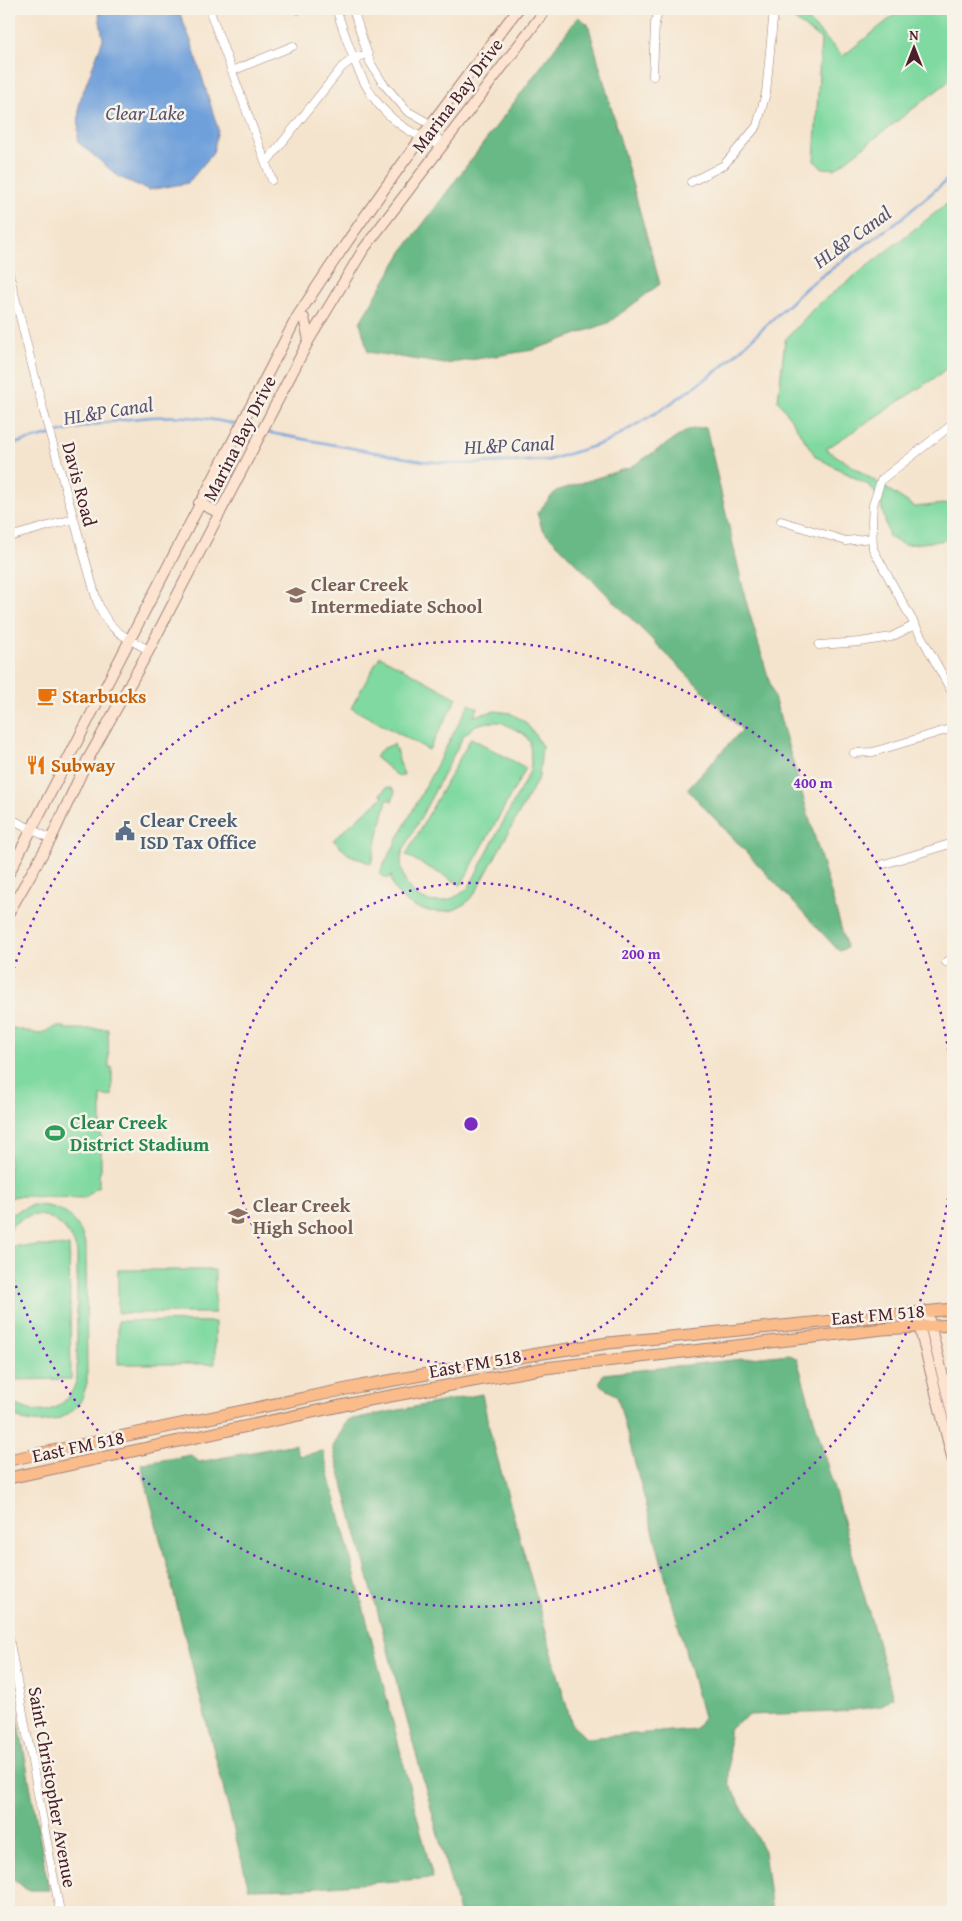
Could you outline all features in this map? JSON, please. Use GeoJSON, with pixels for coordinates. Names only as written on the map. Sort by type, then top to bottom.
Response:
{"type":"FeatureCollection","features":[{"type":"Feature","properties":{"kind":"main road","name":"Marina Bay Drive"},"geometry":{"type":"LineString","coordinates":[[9,873],[297,317],[354,229],[430,124],[518,9]]}},
{"type":"Feature","properties":{"kind":"main road","name":"Marina Bay Drive"},"geometry":{"type":"LineString","coordinates":[[9,912],[51,839],[87,761],[149,650],[309,340],[363,250],[546,9]]}},
{"type":"Feature","properties":{"kind":"main road"},"geometry":{"type":"LineString","coordinates":[[297,317],[304,318],[309,340]]}},
{"type":"Feature","properties":{"kind":"main road"},"geometry":{"type":"LineString","coordinates":[[199,504],[220,513]]}},
{"type":"Feature","properties":{"kind":"main road"},"geometry":{"type":"LineString","coordinates":[[93,713],[108,721]]}},
{"type":"Feature","properties":{"kind":"main road"},"geometry":{"type":"LineString","coordinates":[[72,750],[87,761]]}},
{"type":"Feature","properties":{"kind":"main road","name":"East FM 518"},"geometry":{"type":"LineString","coordinates":[[9,1460],[361,1386],[608,1343],[953,1309]]}},
{"type":"Feature","properties":{"kind":"main road"},"geometry":{"type":"LineString","coordinates":[[921,1312],[953,1416]]}},
{"type":"Feature","properties":{"kind":"main road","name":"East FM 518"},"geometry":{"type":"LineString","coordinates":[[9,1478],[362,1402],[545,1368],[953,1325]]}},
{"type":"Feature","properties":{"kind":"main road"},"geometry":{"type":"LineString","coordinates":[[925,1327],[953,1461]]}},
{"type":"Feature","properties":{"kind":"main road"},"geometry":{"type":"LineString","coordinates":[[759,1328],[761,1344]]}},
{"type":"Feature","properties":{"kind":"main road"},"geometry":{"type":"LineString","coordinates":[[608,1343],[610,1360]]}},
{"type":"Feature","properties":{"kind":"main road"},"geometry":{"type":"LineString","coordinates":[[453,1369],[455,1385]]}},
{"type":"Feature","properties":{"kind":"main road"},"geometry":{"type":"LineString","coordinates":[[361,1386],[362,1402]]}},
{"type":"Feature","properties":{"kind":"main road"},"geometry":{"type":"LineString","coordinates":[[237,1411],[243,1428]]}},
{"type":"Feature","properties":{"kind":"main road"},"geometry":{"type":"LineString","coordinates":[[59,1449],[64,1467]]}},
{"type":"Feature","properties":{"kind":"street"},"geometry":{"type":"LineString","coordinates":[[209,9],[272,180]]}},
{"type":"Feature","properties":{"kind":"street"},"geometry":{"type":"LineString","coordinates":[[336,9],[365,87],[383,112],[420,138],[441,145]]}},
{"type":"Feature","properties":{"kind":"street"},"geometry":{"type":"LineString","coordinates":[[353,9],[368,54],[382,82],[407,111],[430,124],[441,145]]}},
{"type":"Feature","properties":{"kind":"street"},"geometry":{"type":"LineString","coordinates":[[654,76],[655,23],[659,9]]}},
{"type":"Feature","properties":{"kind":"street"},"geometry":{"type":"LineString","coordinates":[[691,182],[724,165],[756,126],[766,93],[774,9]]}},
{"type":"Feature","properties":{"kind":"street"},"geometry":{"type":"LineString","coordinates":[[232,71],[293,46]]}},
{"type":"Feature","properties":{"kind":"street"},"geometry":{"type":"LineString","coordinates":[[266,163],[342,67],[354,58],[368,54]]}},
{"type":"Feature","properties":{"kind":"street","name":"Davis Road"},"geometry":{"type":"LineString","coordinates":[[9,273],[56,460],[89,579],[103,616],[118,634],[149,650]]}},
{"type":"Feature","properties":{"kind":"street"},"geometry":{"type":"LineString","coordinates":[[953,424],[881,480],[873,505],[872,538],[873,549],[953,694]]}},
{"type":"Feature","properties":{"kind":"street"},"geometry":{"type":"LineString","coordinates":[[9,537],[73,519]]}},
{"type":"Feature","properties":{"kind":"street"},"geometry":{"type":"LineString","coordinates":[[781,521],[846,542],[872,538]]}},
{"type":"Feature","properties":{"kind":"street"},"geometry":{"type":"LineString","coordinates":[[819,645],[860,642],[891,637],[915,625]]}},
{"type":"Feature","properties":{"kind":"street"},"geometry":{"type":"LineString","coordinates":[[854,753],[873,752],[953,728]]}},
{"type":"Feature","properties":{"kind":"street"},"geometry":{"type":"LineString","coordinates":[[9,818],[51,839]]}},
{"type":"Feature","properties":{"kind":"street"},"geometry":{"type":"LineString","coordinates":[[884,864],[953,843]]}},
{"type":"Feature","properties":{"kind":"street","name":"Saint Christopher Avenue"},"geometry":{"type":"LineString","coordinates":[[9,1638],[60,1912]]}},
{"type":"Feature","properties":{"kind":"green space"},"geometry":{"type":"Polygon","coordinates":[[[779,9],[797,9],[843,56],[902,9],[953,9],[953,78],[835,169],[823,168],[814,161],[821,39],[779,9]]]}},
{"type":"Feature","properties":{"kind":"green space"},"geometry":{"type":"Polygon","coordinates":[[[578,17],[588,24],[660,284],[608,323],[533,350],[445,364],[368,352],[360,322],[402,252],[578,17]]]}},
{"type":"Feature","properties":{"kind":"green space"},"geometry":{"type":"Polygon","coordinates":[[[953,199],[953,363],[936,377],[826,449],[915,507],[953,503],[953,548],[948,540],[904,545],[889,537],[880,500],[870,486],[816,457],[778,400],[785,340],[816,306],[953,199]]]}},
{"type":"Feature","properties":{"kind":"green space"},"geometry":{"type":"Polygon","coordinates":[[[706,427],[746,601],[847,948],[839,951],[687,789],[742,730],[542,529],[537,513],[556,491],[631,467],[688,430],[706,427]]]}},
{"type":"Feature","properties":{"kind":"green space"},"geometry":{"type":"Polygon","coordinates":[[[380,656],[457,698],[429,750],[351,708],[380,656]]]}},
{"type":"Feature","properties":{"kind":"green space"},"geometry":{"type":"Polygon","coordinates":[[[469,704],[478,708],[474,716],[495,711],[510,713],[524,721],[542,747],[539,777],[477,890],[470,899],[461,907],[453,910],[433,912],[423,910],[404,901],[393,885],[391,875],[388,879],[379,874],[469,704]],[[488,722],[476,725],[464,735],[402,853],[402,868],[405,881],[412,891],[421,898],[432,901],[444,901],[457,896],[469,887],[530,771],[530,742],[524,734],[501,722],[488,722]]]}},
{"type":"Feature","properties":{"kind":"green space"},"geometry":{"type":"Polygon","coordinates":[[[471,738],[526,768],[461,885],[406,855],[471,738]]]}},
{"type":"Feature","properties":{"kind":"green space"},"geometry":{"type":"Polygon","coordinates":[[[394,744],[404,775],[399,777],[375,757],[382,749],[394,744]]]}},
{"type":"Feature","properties":{"kind":"green space"},"geometry":{"type":"Polygon","coordinates":[[[387,787],[392,788],[395,792],[392,801],[387,799],[371,864],[348,854],[333,840],[384,796],[380,794],[387,787]]]}},
{"type":"Feature","properties":{"kind":"green space","name":"Clear Creek District Stadium"},"geometry":{"type":"Polygon","coordinates":[[[9,1027],[39,1034],[56,1027],[65,1027],[65,1029],[108,1029],[109,1068],[112,1067],[112,1097],[101,1095],[101,1170],[99,1188],[95,1188],[85,1198],[17,1196],[9,1198],[9,1027]]]}},
{"type":"Feature","properties":{"kind":"green space"},"geometry":{"type":"Polygon","coordinates":[[[32,1205],[52,1207],[68,1215],[79,1227],[86,1246],[87,1383],[80,1402],[73,1410],[56,1420],[46,1422],[27,1421],[9,1413],[9,1397],[13,1403],[33,1411],[50,1410],[65,1401],[75,1386],[77,1377],[77,1252],[73,1240],[66,1231],[49,1218],[39,1215],[29,1216],[9,1229],[9,1215],[32,1205]]]}},
{"type":"Feature","properties":{"kind":"green space"},"geometry":{"type":"Polygon","coordinates":[[[9,1246],[69,1246],[71,1379],[9,1380],[9,1246]]]}},
{"type":"Feature","properties":{"kind":"green space"},"geometry":{"type":"Polygon","coordinates":[[[118,1270],[215,1270],[215,1313],[118,1313],[118,1270]]]}},
{"type":"Feature","properties":{"kind":"green space"},"geometry":{"type":"Polygon","coordinates":[[[118,1321],[215,1322],[215,1364],[118,1364],[118,1321]]]}},
{"type":"Feature","properties":{"kind":"green space"},"geometry":{"type":"Polygon","coordinates":[[[789,1354],[797,1359],[893,1697],[881,1706],[839,1712],[749,1715],[729,1729],[729,1783],[764,1851],[772,1912],[459,1912],[333,1447],[347,1420],[482,1394],[489,1428],[572,1725],[586,1738],[695,1729],[703,1717],[617,1396],[599,1384],[603,1374],[789,1354]]]}},
{"type":"Feature","properties":{"kind":"green space"},"geometry":{"type":"Polygon","coordinates":[[[295,1444],[299,1456],[323,1451],[433,1878],[305,1888],[249,1889],[141,1464],[191,1455],[199,1462],[295,1444]]]}},
{"type":"Feature","properties":{"kind":"green space"},"geometry":{"type":"Polygon","coordinates":[[[13,1690],[49,1890],[27,1890],[9,1875],[9,1692],[13,1690]]]}},
{"type":"Feature","properties":{"kind":"water","name":"Clear Lake"},"geometry":{"type":"Polygon","coordinates":[[[98,9],[178,9],[191,41],[218,129],[213,153],[188,183],[149,190],[119,177],[78,142],[79,103],[103,39],[98,9]]]}},
{"type":"Feature","properties":{"kind":"waterway","name":"HL&P Canal"},"geometry":{"type":"LineString","coordinates":[[265,432],[422,461],[459,464],[549,460],[607,442],[664,408],[721,368],[808,286],[902,218],[953,175]]}},
{"type":"Feature","properties":{"kind":"waterway","name":"HL&P Canal"},"geometry":{"type":"LineString","coordinates":[[9,445],[94,425],[151,417],[209,419],[238,425]]}},
{"type":"Feature","properties":{"kind":"waterway","name":"HL&P Canal"},"geometry":{"type":"LineString","coordinates":[[244,426],[260,430]]}},
{"type":"Feature","properties":{"kind":"place","name":"Clear Creek Intermediate School"},"geometry":{"type":"Point","coordinates":[296,595]}},
{"type":"Feature","properties":{"kind":"place","name":"Starbucks"},"geometry":{"type":"Point","coordinates":[47,696]}},
{"type":"Feature","properties":{"kind":"place","name":"Subway"},"geometry":{"type":"Point","coordinates":[36,765]}},
{"type":"Feature","properties":{"kind":"place","name":"Clear Creek ISD Tax Office"},"geometry":{"type":"Point","coordinates":[125,831]}},
{"type":"Feature","properties":{"kind":"place","name":"Clear Creek District Stadium"},"geometry":{"type":"Point","coordinates":[55,1133]}},
{"type":"Feature","properties":{"kind":"place","name":"Clear Creek High School"},"geometry":{"type":"Point","coordinates":[238,1216]}}]}
